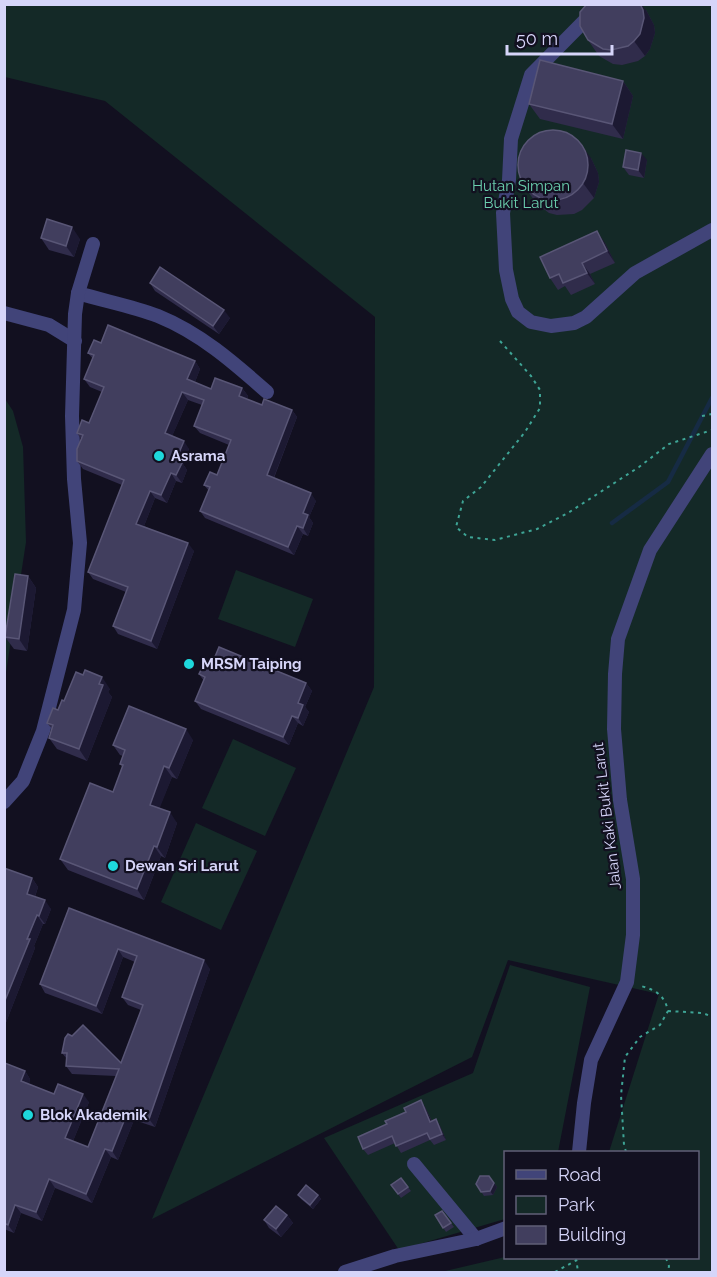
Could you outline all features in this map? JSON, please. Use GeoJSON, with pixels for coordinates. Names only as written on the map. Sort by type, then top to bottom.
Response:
{"type":"FeatureCollection","features":[{"type":"Feature","properties":{"kind":"street"},"geometry":{"type":"LineString","coordinates":[[601,4],[531,75],[511,139],[509,180],[503,213],[506,270],[512,300],[518,312],[531,322],[551,326],[574,323],[586,317],[634,273],[712,230]]}},
{"type":"Feature","properties":{"kind":"street"},"geometry":{"type":"LineString","coordinates":[[4,802],[23,781],[43,731],[74,610],[80,543],[74,479],[72,416],[75,314],[78,293],[93,244]]}},
{"type":"Feature","properties":{"kind":"street"},"geometry":{"type":"LineString","coordinates":[[78,293],[156,316],[177,325],[228,357],[267,392]]}},
{"type":"Feature","properties":{"kind":"street"},"geometry":{"type":"LineString","coordinates":[[4,313],[49,325],[75,341]]}},
{"type":"Feature","properties":{"kind":"street","name":"Jalan Kaki Bukit Larut"},"geometry":{"type":"LineString","coordinates":[[579,1151],[591,1060],[627,982],[633,935],[633,879],[620,800],[614,729],[618,639],[650,550],[712,454]]}},
{"type":"Feature","properties":{"kind":"street"},"geometry":{"type":"LineString","coordinates":[[414,1164],[476,1239]]}},
{"type":"Feature","properties":{"kind":"street"},"geometry":{"type":"LineString","coordinates":[[345,1272],[395,1256],[476,1239],[504,1229]]}},
{"type":"Feature","properties":{"kind":"path"},"geometry":{"type":"LineString","coordinates":[[500,341],[531,376],[540,390],[540,408],[525,432],[481,487],[463,501],[456,527],[468,537],[495,540],[537,529],[567,513],[639,467],[669,444],[712,430]]}},
{"type":"Feature","properties":{"kind":"path"},"geometry":{"type":"LineString","coordinates":[[702,417],[712,414]]}},
{"type":"Feature","properties":{"kind":"path"},"geometry":{"type":"LineString","coordinates":[[626,1151],[621,1095],[625,1056],[640,1036],[660,1025],[668,1011],[666,999],[651,988],[627,982]]}},
{"type":"Feature","properties":{"kind":"path"},"geometry":{"type":"LineString","coordinates":[[668,1011],[703,1013],[712,1017]]}},
{"type":"Feature","properties":{"kind":"path"},"geometry":{"type":"LineString","coordinates":[[555,1272],[576,1259],[578,1272]]}},
{"type":"Feature","properties":{"kind":"green space","name":"Hutan Simpan Bukit Larut"},"geometry":{"type":"Polygon","coordinates":[[[5,5],[712,5],[712,1272],[441,1272],[504,1257],[699,1259],[699,1151],[609,1151],[659,994],[508,960],[472,1057],[152,1219],[374,687],[375,317],[105,101],[5,77],[5,5]]]}},
{"type":"Feature","properties":{"kind":"green space"},"geometry":{"type":"Polygon","coordinates":[[[5,399],[13,411],[23,447],[26,542],[5,679],[5,399]]]}},
{"type":"Feature","properties":{"kind":"green space"},"geometry":{"type":"Polygon","coordinates":[[[236,570],[313,599],[295,647],[218,619],[236,570]]]}},
{"type":"Feature","properties":{"kind":"green space"},"geometry":{"type":"Polygon","coordinates":[[[233,739],[296,768],[265,836],[202,808],[233,739]]]}},
{"type":"Feature","properties":{"kind":"green space"},"geometry":{"type":"Polygon","coordinates":[[[196,823],[257,851],[221,930],[161,902],[196,823]]]}},
{"type":"Feature","properties":{"kind":"green space"},"geometry":{"type":"Polygon","coordinates":[[[510,965],[590,987],[558,1151],[504,1151],[504,1219],[399,1250],[324,1138],[473,1073],[510,965]]]}},
{"type":"Feature","properties":{"kind":"building"},"geometry":{"type":"Polygon","coordinates":[[[587,4],[640,4],[644,18],[640,34],[628,46],[611,50],[603,49],[588,40],[580,26],[580,12],[587,4]]]}},
{"type":"Feature","properties":{"kind":"building"},"geometry":{"type":"Polygon","coordinates":[[[540,60],[623,81],[612,124],[529,104],[540,60]]]}},
{"type":"Feature","properties":{"kind":"building"},"geometry":{"type":"Polygon","coordinates":[[[553,130],[566,133],[578,140],[585,152],[588,165],[585,178],[578,190],[566,197],[553,200],[540,197],[528,190],[521,178],[518,165],[521,152],[528,140],[540,133],[553,130]]]}},
{"type":"Feature","properties":{"kind":"building"},"geometry":{"type":"Polygon","coordinates":[[[626,150],[641,153],[638,170],[623,167],[626,150]]]}},
{"type":"Feature","properties":{"kind":"building"},"geometry":{"type":"Polygon","coordinates":[[[47,219],[72,227],[66,246],[41,238],[47,219]]]}},
{"type":"Feature","properties":{"kind":"building"},"geometry":{"type":"Polygon","coordinates":[[[597,231],[607,251],[582,263],[587,273],[563,283],[559,274],[550,278],[540,257],[597,231]]]}},
{"type":"Feature","properties":{"kind":"building"},"geometry":{"type":"Polygon","coordinates":[[[160,267],[224,310],[213,326],[150,283],[160,267]]]}},
{"type":"Feature","properties":{"kind":"building"},"geometry":{"type":"Polygon","coordinates":[[[108,325],[195,361],[187,379],[211,389],[215,378],[242,388],[239,396],[262,405],[264,399],[292,410],[267,475],[311,493],[303,513],[308,515],[303,528],[297,526],[288,547],[200,511],[210,487],[204,485],[210,472],[217,475],[231,440],[194,426],[204,400],[182,392],[165,433],[184,441],[176,460],[182,463],[176,475],[171,473],[161,495],[150,491],[136,524],[188,543],[151,641],[113,626],[128,587],[88,572],[124,480],[77,461],[77,449],[83,435],[77,433],[82,420],[89,423],[104,387],[84,379],[94,355],[88,353],[94,340],[101,343],[108,325]]]}},
{"type":"Feature","properties":{"kind":"building"},"geometry":{"type":"Polygon","coordinates":[[[15,574],[28,576],[19,639],[5,637],[15,574]]]}},
{"type":"Feature","properties":{"kind":"building"},"geometry":{"type":"Polygon","coordinates":[[[219,647],[306,683],[298,703],[303,705],[298,718],[292,716],[283,737],[195,701],[205,677],[199,674],[205,662],[212,664],[219,647]]]}},
{"type":"Feature","properties":{"kind":"building"},"geometry":{"type":"Polygon","coordinates":[[[85,670],[102,677],[99,684],[103,685],[79,749],[49,738],[53,725],[47,723],[53,708],[58,710],[62,700],[64,701],[76,672],[83,675],[85,670]]]}},
{"type":"Feature","properties":{"kind":"building"},"geometry":{"type":"Polygon","coordinates":[[[129,706],[186,729],[169,768],[164,766],[150,805],[170,812],[157,847],[154,846],[137,889],[60,859],[90,783],[113,792],[123,765],[120,764],[125,750],[113,745],[129,706]]]}},
{"type":"Feature","properties":{"kind":"building"},"geometry":{"type":"Polygon","coordinates":[[[4,868],[32,878],[27,894],[45,900],[27,939],[30,939],[4,1003],[4,868]]]}},
{"type":"Feature","properties":{"kind":"building"},"geometry":{"type":"Polygon","coordinates":[[[69,908],[204,960],[149,1119],[128,1111],[112,1151],[105,1149],[86,1194],[49,1179],[36,1212],[15,1205],[8,1225],[4,1223],[5,1063],[25,1071],[21,1081],[54,1094],[58,1084],[83,1094],[65,1138],[88,1147],[119,1069],[66,1066],[67,1053],[62,1053],[65,1038],[68,1034],[72,1036],[83,1025],[121,1063],[143,1005],[122,997],[137,956],[118,949],[96,1006],[40,984],[69,908]]]}},
{"type":"Feature","properties":{"kind":"building"},"geometry":{"type":"Polygon","coordinates":[[[421,1100],[430,1122],[436,1119],[442,1134],[430,1139],[427,1133],[396,1146],[392,1136],[363,1149],[358,1137],[387,1124],[385,1121],[406,1112],[404,1108],[421,1100]]]}},
{"type":"Feature","properties":{"kind":"building"},"geometry":{"type":"Polygon","coordinates":[[[480,1176],[489,1176],[494,1183],[490,1191],[481,1192],[476,1184],[480,1176]]]}},
{"type":"Feature","properties":{"kind":"building"},"geometry":{"type":"Polygon","coordinates":[[[401,1178],[408,1187],[398,1194],[391,1185],[401,1178]]]}},
{"type":"Feature","properties":{"kind":"building"},"geometry":{"type":"Polygon","coordinates":[[[306,1185],[318,1195],[310,1205],[298,1195],[306,1185]]]}},
{"type":"Feature","properties":{"kind":"building"},"geometry":{"type":"Polygon","coordinates":[[[276,1206],[287,1215],[276,1229],[264,1220],[276,1206]]]}},
{"type":"Feature","properties":{"kind":"building"},"geometry":{"type":"Polygon","coordinates":[[[442,1211],[451,1223],[443,1228],[435,1215],[442,1211]]]}},
{"type":"Feature","properties":{"kind":"waterway"},"geometry":{"type":"LineString","coordinates":[[612,523],[668,482],[712,398]]}},
{"type":"Feature","properties":{"kind":"place","name":"Asrama"},"geometry":{"type":"Point","coordinates":[159,456]}},
{"type":"Feature","properties":{"kind":"place","name":"MRSM Taiping"},"geometry":{"type":"Point","coordinates":[189,664]}},
{"type":"Feature","properties":{"kind":"place","name":"Dewan Sri Larut"},"geometry":{"type":"Point","coordinates":[113,866]}},
{"type":"Feature","properties":{"kind":"place","name":"Blok Akademik"},"geometry":{"type":"Point","coordinates":[28,1115]}}]}
